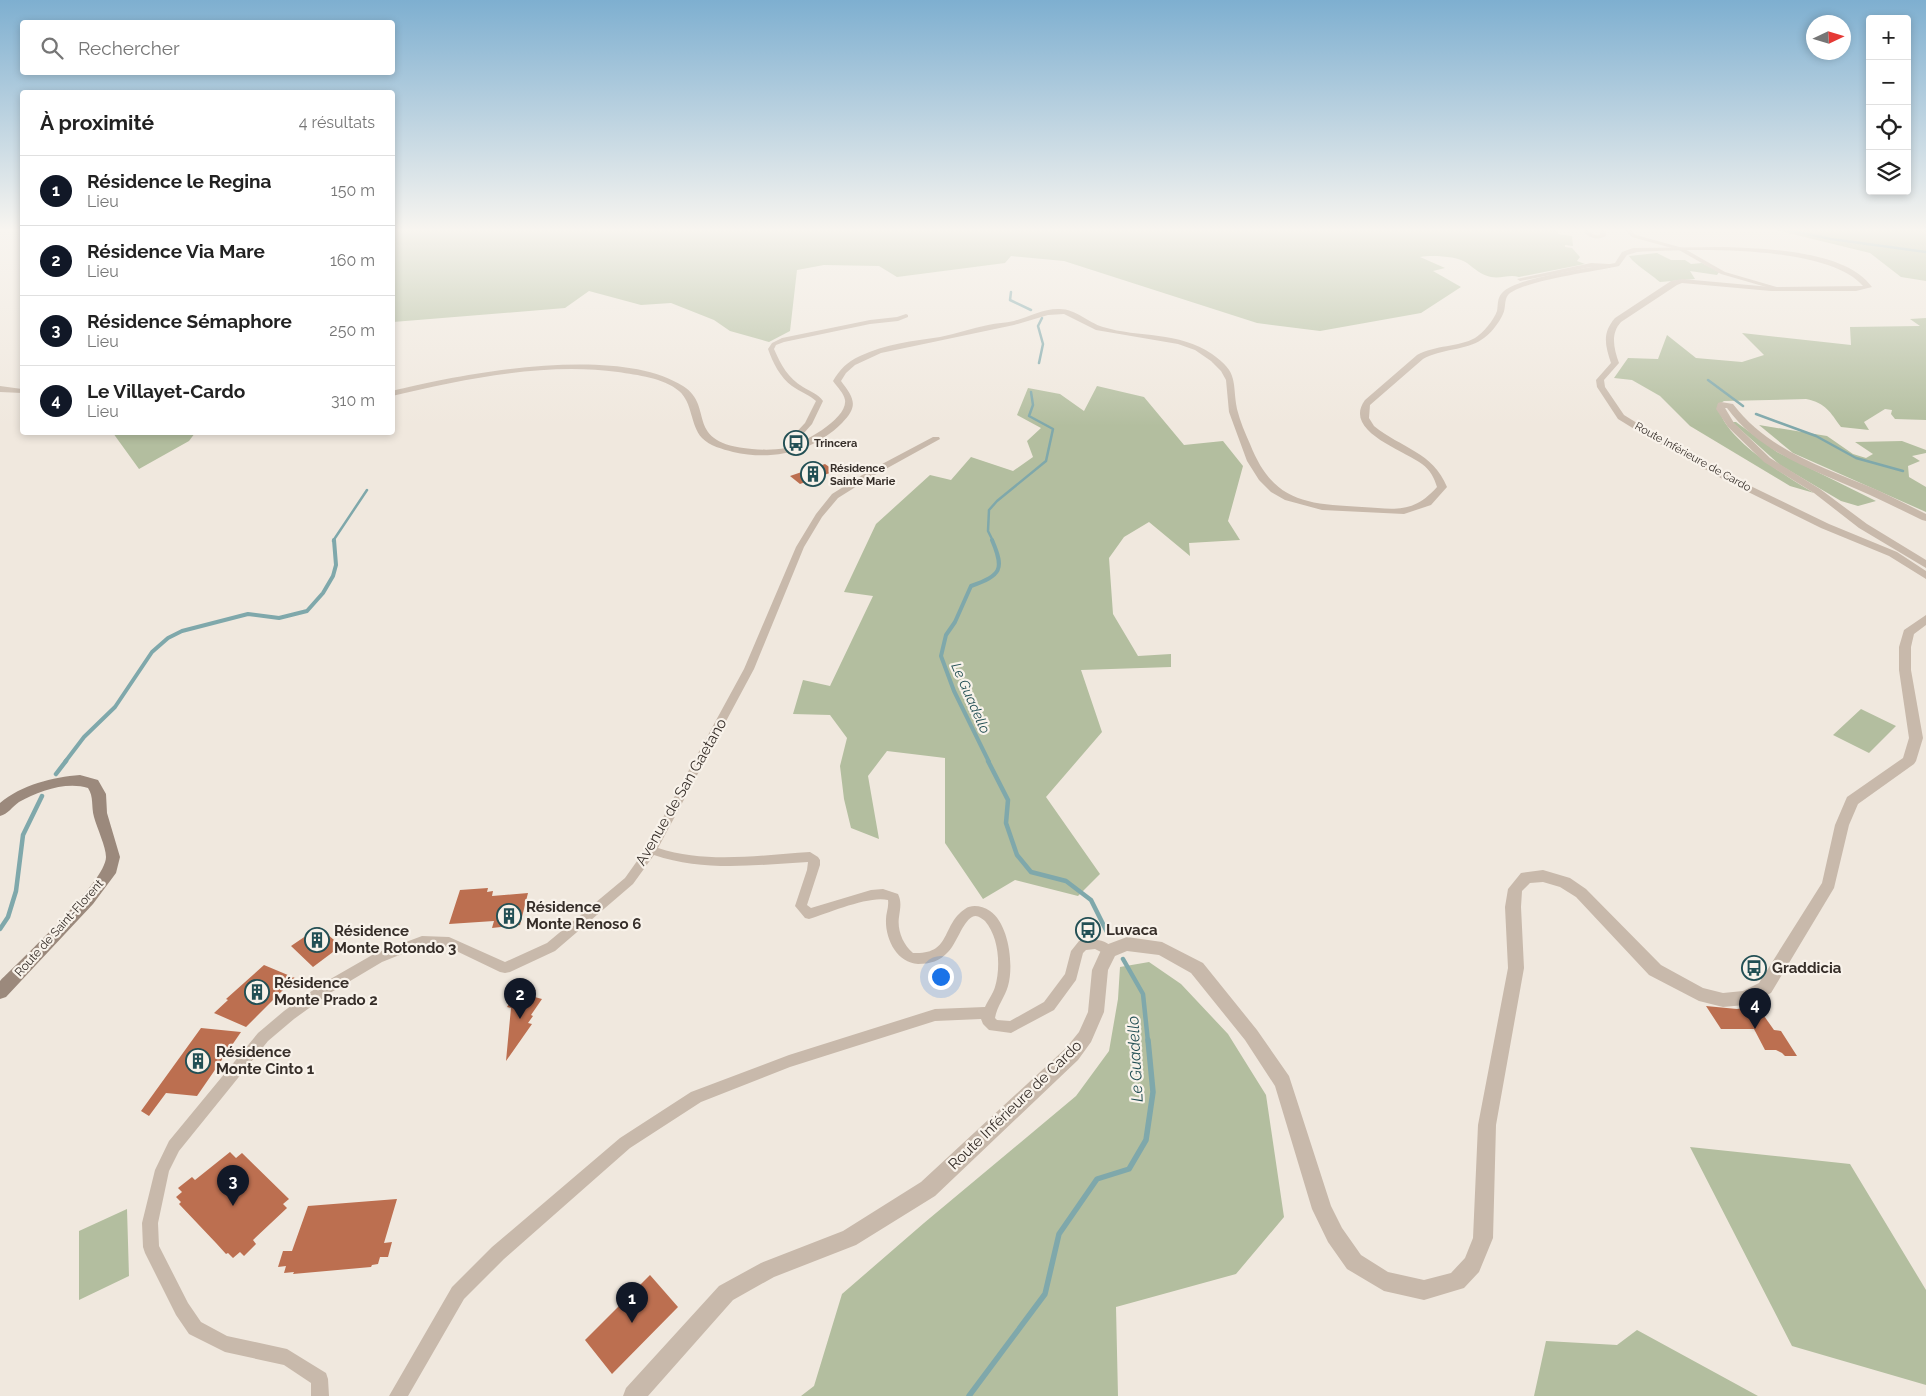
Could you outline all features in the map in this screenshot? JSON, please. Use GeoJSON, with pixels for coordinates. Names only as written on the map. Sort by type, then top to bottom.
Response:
{"type":"FeatureCollection","features":[{"type":"Feature","properties":{"kind":"main road","name":"Route de Saint-Florent"},"geometry":{"type":"LineString","coordinates":[[0,811],[14,799],[34,790],[64,781],[80,780],[92,784],[99,794],[100,813],[113,857],[108,873],[88,900],[0,992]]}},
{"type":"Feature","properties":{"kind":"street"},"geometry":{"type":"LineString","coordinates":[[395,393],[436,382],[476,375],[578,368],[618,370],[661,379],[680,388],[690,397],[701,431],[714,442],[728,448],[751,452],[787,450],[796,448],[827,431],[840,421],[849,410],[850,400],[837,381],[840,372],[847,366],[886,349],[952,338],[1062,311],[1098,327],[1173,339],[1192,346],[1211,357],[1225,370],[1231,381],[1232,404],[1250,460],[1263,481],[1271,489],[1284,496],[1322,507],[1395,512],[1414,509],[1428,503],[1442,487],[1441,477],[1426,461],[1368,427],[1363,415],[1366,403],[1420,356],[1428,352],[1477,340],[1486,333],[1500,313],[1504,295]]}},
{"type":"Feature","properties":{"kind":"street","name":"Route Inférieure de Cardo"},"geometry":{"type":"LineString","coordinates":[[1656,295],[1618,320],[1612,327],[1609,346],[1615,363],[1600,383],[1621,417],[1731,480],[1825,526],[1893,554],[1926,576]]}},
{"type":"Feature","properties":{"kind":"street"},"geometry":{"type":"LineString","coordinates":[[787,450],[790,442],[805,428],[815,414],[820,402],[816,396],[798,388],[778,366],[771,349],[774,344],[791,338],[906,316]]}},
{"type":"Feature","properties":{"kind":"street"},"geometry":{"type":"LineString","coordinates":[[0,389],[20,391]]}},
{"type":"Feature","properties":{"kind":"street"},"geometry":{"type":"LineString","coordinates":[[1926,518],[1875,493],[1790,457],[1740,421],[1730,406],[1721,405],[1720,409],[1730,425],[1767,460],[1817,491],[1863,526],[1926,565]]}},
{"type":"Feature","properties":{"kind":"street","name":"Avenue de San Gaetano"},"geometry":{"type":"LineString","coordinates":[[320,1396],[320,1379],[287,1357],[225,1344],[195,1328],[182,1309],[151,1247],[150,1223],[162,1170],[174,1146],[263,1037],[288,1015],[378,958],[422,941],[449,942],[505,968],[551,947],[629,881],[651,850],[749,669],[800,547],[819,516],[836,496],[870,474],[936,439]]}},
{"type":"Feature","properties":{"kind":"street"},"geometry":{"type":"LineString","coordinates":[[651,850],[664,855],[718,862],[810,857],[814,860],[815,868],[803,892],[801,906],[809,914],[871,896],[883,894],[894,897],[896,904],[892,922],[898,944],[907,956],[923,960],[937,954],[949,944],[966,913],[974,910],[980,911],[988,917],[998,931],[1006,967],[1002,986],[989,1013],[988,1020],[994,1026],[1011,1027],[1049,1006],[1071,976],[1077,951],[1083,946],[1096,944],[1109,952],[1127,944],[1162,949],[1198,968],[1251,1035],[1283,1082],[1322,1209],[1334,1234],[1354,1262],[1384,1281],[1424,1290],[1457,1281],[1472,1265],[1483,1238],[1487,1125],[1516,968],[1513,906],[1515,889],[1526,877],[1543,876],[1565,882],[1581,893],[1655,970],[1699,994],[1723,1000],[1745,998],[1765,988],[1829,884],[1842,825],[1852,801],[1909,761],[1916,738],[1905,670],[1905,647],[1908,633],[1926,619]]}},
{"type":"Feature","properties":{"kind":"street","name":"Route Inférieure de Cardo"},"geometry":{"type":"LineString","coordinates":[[634,1396],[726,1293],[768,1270],[849,1238],[928,1189],[1072,1054],[1085,1037],[1096,1012],[1100,970],[1109,952]]}},
{"type":"Feature","properties":{"kind":"street"},"geometry":{"type":"LineString","coordinates":[[398,1396],[458,1293],[498,1253],[624,1143],[696,1097],[789,1061],[935,1015],[989,1013]]}},
{"type":"Feature","properties":{"kind":"green space"},"geometry":{"type":"Polygon","coordinates":[[[395,295],[583,295],[565,308],[395,322],[395,295]]]}},
{"type":"Feature","properties":{"kind":"green space"},"geometry":{"type":"Polygon","coordinates":[[[604,295],[794,295],[790,331],[769,342],[730,331],[714,320],[671,303],[641,305],[604,295]]]}},
{"type":"Feature","properties":{"kind":"green space"},"geometry":{"type":"Polygon","coordinates":[[[1170,295],[1448,295],[1421,313],[1320,331],[1257,323],[1170,295]]]}},
{"type":"Feature","properties":{"kind":"green space"},"geometry":{"type":"Polygon","coordinates":[[[1926,318],[1926,420],[1895,419],[1891,414],[1892,410],[1885,409],[1864,422],[1869,430],[1841,427],[1823,406],[1806,399],[1724,401],[1719,404],[1721,416],[1729,429],[1742,442],[1772,466],[1814,493],[1790,486],[1690,426],[1660,396],[1632,380],[1614,378],[1628,358],[1658,359],[1667,335],[1696,358],[1742,362],[1764,355],[1742,333],[1851,345],[1850,327],[1920,326],[1910,319],[1926,318]]]}},
{"type":"Feature","properties":{"kind":"green space"},"geometry":{"type":"Polygon","coordinates":[[[1097,386],[1144,397],[1184,445],[1223,441],[1243,466],[1228,521],[1240,540],[1189,543],[1190,556],[1149,522],[1124,537],[1109,558],[1113,614],[1138,656],[1171,654],[1171,667],[1081,670],[1102,732],[1046,797],[1100,874],[1078,896],[1015,880],[983,899],[945,843],[945,758],[887,751],[868,776],[879,839],[851,828],[844,799],[840,766],[847,738],[830,715],[793,714],[803,680],[830,686],[873,596],[844,592],[876,524],[930,475],[951,480],[971,457],[1013,471],[1033,457],[1027,441],[1041,428],[1017,415],[1028,388],[1060,394],[1084,411],[1097,386]]]}},
{"type":"Feature","properties":{"kind":"green space"},"geometry":{"type":"Polygon","coordinates":[[[1732,422],[1736,422],[1777,452],[1876,501],[1858,506],[1841,501],[1780,465],[1732,422]]]}},
{"type":"Feature","properties":{"kind":"green space"},"geometry":{"type":"Polygon","coordinates":[[[1759,425],[1827,436],[1853,454],[1866,458],[1873,454],[1855,442],[1902,441],[1926,450],[1926,453],[1912,456],[1920,461],[1908,466],[1909,477],[1926,487],[1926,512],[1793,453],[1759,425]]]}},
{"type":"Feature","properties":{"kind":"green space"},"geometry":{"type":"Polygon","coordinates":[[[114,435],[194,435],[189,441],[139,469],[114,435]]]}},
{"type":"Feature","properties":{"kind":"green space"},"geometry":{"type":"Polygon","coordinates":[[[1861,709],[1896,726],[1869,753],[1833,735],[1861,709]]]}},
{"type":"Feature","properties":{"kind":"green space"},"geometry":{"type":"Polygon","coordinates":[[[1149,962],[1181,984],[1228,1034],[1266,1095],[1284,1217],[1236,1274],[1116,1307],[1118,1396],[801,1396],[814,1386],[842,1294],[1076,1096],[1109,1051],[1118,999],[1120,967],[1149,962]]]}},
{"type":"Feature","properties":{"kind":"green space"},"geometry":{"type":"Polygon","coordinates":[[[1690,1147],[1850,1164],[1926,1290],[1926,1385],[1792,1346],[1690,1147]]]}},
{"type":"Feature","properties":{"kind":"green space"},"geometry":{"type":"Polygon","coordinates":[[[127,1209],[129,1276],[79,1300],[79,1231],[127,1209]]]}},
{"type":"Feature","properties":{"kind":"green space"},"geometry":{"type":"Polygon","coordinates":[[[1637,1330],[1758,1396],[1534,1396],[1546,1341],[1617,1345],[1637,1330]]]}},
{"type":"Feature","properties":{"kind":"building","name":"Résidence Sainte Marie"},"geometry":{"type":"Polygon","coordinates":[[[825,464],[835,471],[800,484],[790,476],[825,464]]]}},
{"type":"Feature","properties":{"kind":"building"},"geometry":{"type":"Polygon","coordinates":[[[488,888],[487,892],[493,891],[492,896],[528,893],[520,925],[492,928],[494,921],[449,924],[460,890],[488,888]]]}},
{"type":"Feature","properties":{"kind":"building","name":"Résidence Monte Rotondo 3"},"geometry":{"type":"Polygon","coordinates":[[[319,927],[341,946],[313,967],[291,946],[319,927]]]}},
{"type":"Feature","properties":{"kind":"building","name":"Résidence Monte Prado 2"},"geometry":{"type":"Polygon","coordinates":[[[264,965],[295,978],[246,1027],[214,1013],[228,1000],[226,999],[264,965]]]}},
{"type":"Feature","properties":{"kind":"building"},"geometry":{"type":"Polygon","coordinates":[[[521,985],[536,990],[531,996],[542,999],[531,1015],[533,1016],[528,1023],[532,1024],[506,1061],[511,1008],[507,1007],[521,985]]]}},
{"type":"Feature","properties":{"kind":"building"},"geometry":{"type":"Polygon","coordinates":[[[1706,1006],[1737,1009],[1757,1006],[1774,1030],[1781,1031],[1797,1056],[1785,1056],[1776,1050],[1765,1050],[1754,1029],[1721,1029],[1706,1006]]]}},
{"type":"Feature","properties":{"kind":"building","name":"Résidence Monte Cinto 1"},"geometry":{"type":"Polygon","coordinates":[[[201,1028],[241,1032],[197,1096],[166,1093],[149,1116],[141,1111],[201,1028]]]}},
{"type":"Feature","properties":{"kind":"building"},"geometry":{"type":"Polygon","coordinates":[[[230,1152],[236,1158],[242,1153],[289,1199],[283,1204],[287,1208],[253,1240],[256,1244],[244,1256],[240,1252],[233,1258],[228,1253],[226,1254],[179,1204],[181,1202],[176,1197],[182,1192],[178,1188],[192,1177],[195,1180],[230,1152]]]}},
{"type":"Feature","properties":{"kind":"building"},"geometry":{"type":"Polygon","coordinates":[[[397,1199],[384,1243],[392,1242],[388,1257],[380,1257],[378,1264],[371,1267],[293,1274],[294,1272],[284,1273],[286,1266],[278,1267],[283,1251],[292,1251],[308,1206],[397,1199]]]}},
{"type":"Feature","properties":{"kind":"building"},"geometry":{"type":"Polygon","coordinates":[[[650,1275],[678,1307],[612,1374],[585,1340],[650,1275]]]}},
{"type":"Feature","properties":{"kind":"waterway","name":"Le Guadello"},"geometry":{"type":"LineString","coordinates":[[1011,295],[1010,300],[1031,310]]}},
{"type":"Feature","properties":{"kind":"waterway","name":"Le Guadello"},"geometry":{"type":"LineString","coordinates":[[1039,363],[1043,344],[1038,326],[1042,318]]}},
{"type":"Feature","properties":{"kind":"waterway"},"geometry":{"type":"LineString","coordinates":[[1708,380],[1743,406]]}},
{"type":"Feature","properties":{"kind":"waterway","name":"Le Guadello"},"geometry":{"type":"LineString","coordinates":[[993,541],[988,531],[989,510],[997,501],[1046,461],[1053,429],[1029,416],[1033,405],[1031,392]]}},
{"type":"Feature","properties":{"kind":"waterway"},"geometry":{"type":"LineString","coordinates":[[1756,414],[1816,436],[1856,458],[1903,471]]}},
{"type":"Feature","properties":{"kind":"waterway"},"geometry":{"type":"LineString","coordinates":[[333,541],[367,490]]}},
{"type":"Feature","properties":{"kind":"waterway"},"geometry":{"type":"LineString","coordinates":[[65,762],[84,737],[115,707],[152,652],[168,638],[182,631],[248,614],[279,618],[307,611],[323,593],[333,576],[336,565],[334,540]]}},
{"type":"Feature","properties":{"kind":"waterway","name":"Le Guadello"},"geometry":{"type":"LineString","coordinates":[[989,762],[954,691],[941,656],[946,635],[955,622],[971,586],[989,578],[998,570],[998,558],[992,540]]}},
{"type":"Feature","properties":{"kind":"waterway"},"geometry":{"type":"LineString","coordinates":[[56,774],[66,761]]}},
{"type":"Feature","properties":{"kind":"waterway","name":"Le Guadello"},"geometry":{"type":"LineString","coordinates":[[988,761],[1008,800],[1006,823],[1017,855],[1031,872],[1066,881],[1091,900],[1108,934]]}},
{"type":"Feature","properties":{"kind":"waterway"},"geometry":{"type":"LineString","coordinates":[[0,929],[8,917],[16,891],[23,835],[42,796]]}},
{"type":"Feature","properties":{"kind":"waterway","name":"Le Guadello"},"geometry":{"type":"LineString","coordinates":[[1123,959],[1143,994],[1148,1042]]}},
{"type":"Feature","properties":{"kind":"waterway","name":"Le Guadello"},"geometry":{"type":"LineString","coordinates":[[969,1396],[1045,1294],[1059,1234],[1097,1179],[1129,1169],[1146,1140],[1153,1092],[1148,1040]]}},
{"type":"Feature","properties":{"kind":"place","name":"Trincera"},"geometry":{"type":"Point","coordinates":[796,443]}},
{"type":"Feature","properties":{"kind":"place","name":"Résidence Sainte Marie"},"geometry":{"type":"Point","coordinates":[813,474]}},
{"type":"Feature","properties":{"kind":"place","name":"Résidence Monte Renoso 6"},"geometry":{"type":"Point","coordinates":[509,916]}},
{"type":"Feature","properties":{"kind":"place","name":"Luvaca"},"geometry":{"type":"Point","coordinates":[1088,930]}},
{"type":"Feature","properties":{"kind":"place","name":"Résidence Monte Rotondo 3"},"geometry":{"type":"Point","coordinates":[317,940]}},
{"type":"Feature","properties":{"kind":"place","name":"Graddicia"},"geometry":{"type":"Point","coordinates":[1754,968]}},
{"type":"Feature","properties":{"kind":"place","name":"Résidence Monte Prado 2"},"geometry":{"type":"Point","coordinates":[257,992]}},
{"type":"Feature","properties":{"kind":"place","name":"Résidence Via Mare"},"geometry":{"type":"Point","coordinates":[520,1019]}},
{"type":"Feature","properties":{"kind":"place","name":"Le Villayet-Cardo"},"geometry":{"type":"Point","coordinates":[1755,1029]}},
{"type":"Feature","properties":{"kind":"place","name":"Résidence Monte Cinto 1"},"geometry":{"type":"Point","coordinates":[198,1061]}},
{"type":"Feature","properties":{"kind":"place","name":"Résidence Sémaphore"},"geometry":{"type":"Point","coordinates":[233,1206]}},
{"type":"Feature","properties":{"kind":"place","name":"Résidence le Regina"},"geometry":{"type":"Point","coordinates":[632,1323]}}]}
